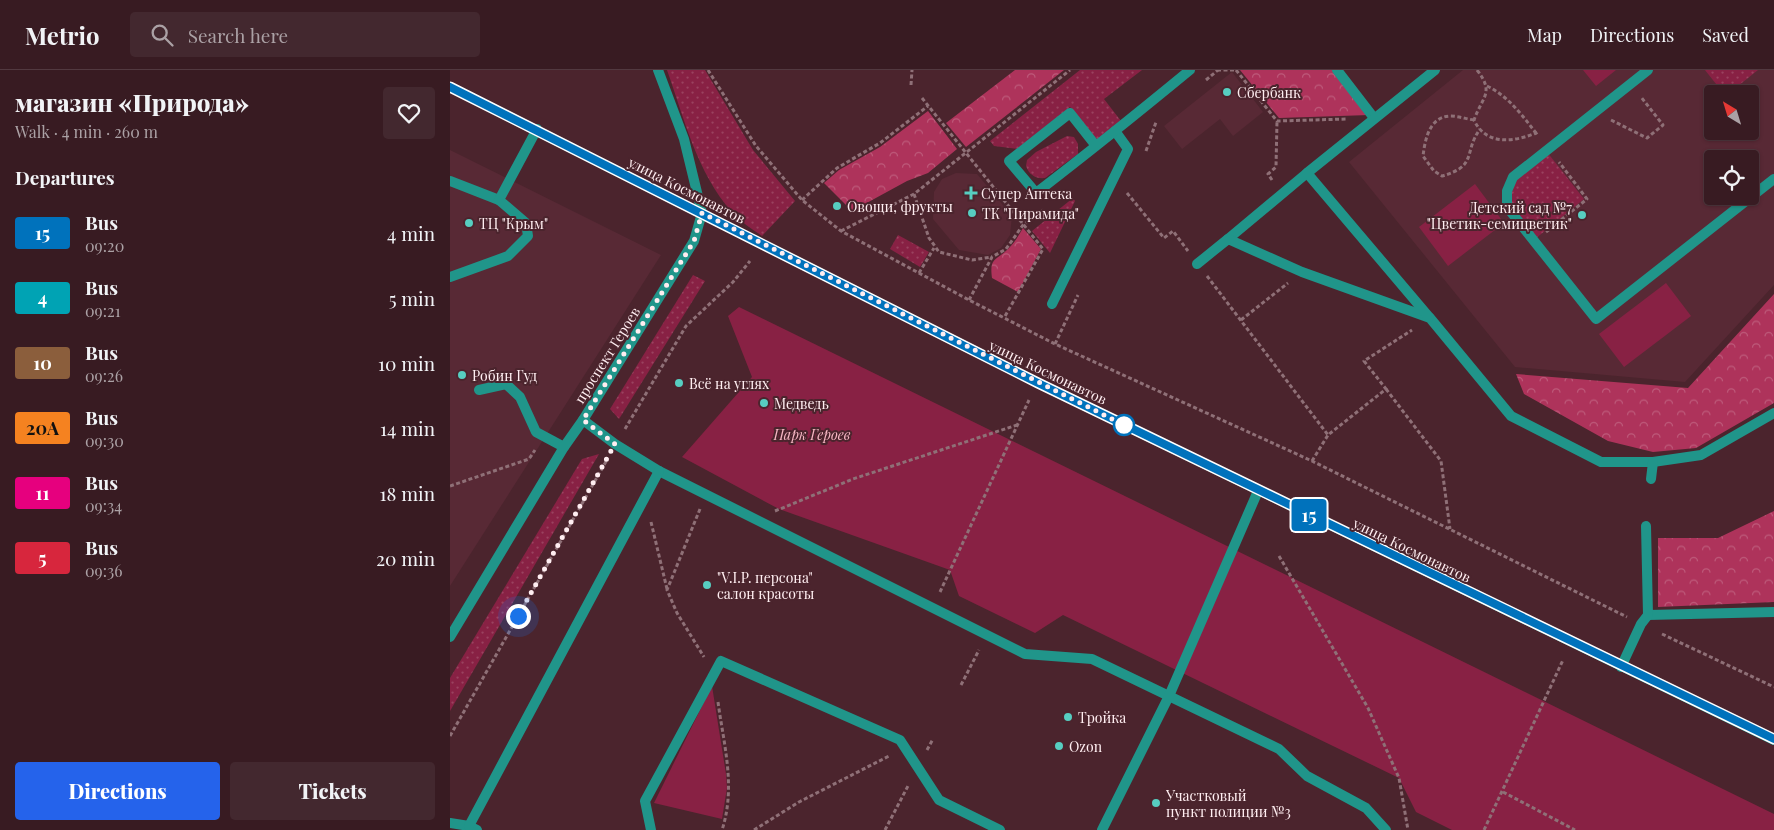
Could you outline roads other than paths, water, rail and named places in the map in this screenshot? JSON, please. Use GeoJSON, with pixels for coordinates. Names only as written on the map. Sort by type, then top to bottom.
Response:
{"type":"FeatureCollection","features":[{"type":"Feature","properties":{"kind":"street","name":"проспект Героев"},"geometry":{"type":"LineString","coordinates":[[450,637],[564,447],[583,420],[694,241],[702,213],[684,139],[658,70]]}},
{"type":"Feature","properties":{"kind":"street"},"geometry":{"type":"LineString","coordinates":[[1096,146],[1070,114],[1009,161],[1036,193],[1096,146],[1115,131],[1190,70]]}},
{"type":"Feature","properties":{"kind":"street"},"geometry":{"type":"LineString","coordinates":[[1337,70],[1374,118]]}},
{"type":"Feature","properties":{"kind":"street"},"geometry":{"type":"LineString","coordinates":[[1197,264],[1435,70]]}},
{"type":"Feature","properties":{"kind":"street"},"geometry":{"type":"LineString","coordinates":[[1648,70],[1513,177],[1507,191],[1507,207],[1596,319],[1774,179]]}},
{"type":"Feature","properties":{"kind":"street","name":"улица Космонавтов"},"geometry":{"type":"LineString","coordinates":[[450,87],[537,129],[1038,383],[1774,740]]}},
{"type":"Feature","properties":{"kind":"street"},"geometry":{"type":"LineString","coordinates":[[499,200],[537,129]]}},
{"type":"Feature","properties":{"kind":"street"},"geometry":{"type":"LineString","coordinates":[[1052,304],[1128,149],[1115,131]]}},
{"type":"Feature","properties":{"kind":"street"},"geometry":{"type":"LineString","coordinates":[[1307,173],[1511,416],[1601,462],[1653,462],[1701,455],[1774,414]]}},
{"type":"Feature","properties":{"kind":"street"},"geometry":{"type":"LineString","coordinates":[[450,181],[499,200],[526,223],[528,236],[508,256],[450,278]]}},
{"type":"Feature","properties":{"kind":"street"},"geometry":{"type":"LineString","coordinates":[[1228,239],[1302,272],[1430,318]]}},
{"type":"Feature","properties":{"kind":"street"},"geometry":{"type":"LineString","coordinates":[[479,390],[506,384],[520,397],[536,432],[564,447]]}},
{"type":"Feature","properties":{"kind":"street"},"geometry":{"type":"LineString","coordinates":[[583,420],[615,444],[659,471],[1025,654],[1092,659],[1279,749],[1308,776],[1366,808],[1386,830]]}},
{"type":"Feature","properties":{"kind":"street"},"geometry":{"type":"LineString","coordinates":[[1651,478],[1653,462]]}},
{"type":"Feature","properties":{"kind":"street"},"geometry":{"type":"LineString","coordinates":[[450,823],[473,828],[659,471]]}},
{"type":"Feature","properties":{"kind":"street"},"geometry":{"type":"LineString","coordinates":[[1102,830],[1169,696],[1258,491]]}},
{"type":"Feature","properties":{"kind":"street"},"geometry":{"type":"LineString","coordinates":[[1621,667],[1648,615],[1646,526]]}},
{"type":"Feature","properties":{"kind":"street"},"geometry":{"type":"LineString","coordinates":[[1648,615],[1774,612]]}},
{"type":"Feature","properties":{"kind":"street"},"geometry":{"type":"LineString","coordinates":[[651,830],[645,801],[721,661],[900,740],[939,800],[985,827],[1000,830]]}},
{"type":"Feature","properties":{"kind":"place","name":"Сбербанк"},"geometry":{"type":"Point","coordinates":[1227,92]}},
{"type":"Feature","properties":{"kind":"place","name":"Супер Аптека"},"geometry":{"type":"Point","coordinates":[971,193]}},
{"type":"Feature","properties":{"kind":"place","name":"Овощи, фрукты"},"geometry":{"type":"Point","coordinates":[837,206]}},
{"type":"Feature","properties":{"kind":"place","name":"ТК \"Пирамида\""},"geometry":{"type":"Point","coordinates":[972,213]}},
{"type":"Feature","properties":{"kind":"place","name":"Детский сад №7 \"Цветик-семицветик\""},"geometry":{"type":"Point","coordinates":[1582,215]}},
{"type":"Feature","properties":{"kind":"place","name":"ТЦ \"Крым\""},"geometry":{"type":"Point","coordinates":[469,223]}},
{"type":"Feature","properties":{"kind":"place","name":"Робин Гуд"},"geometry":{"type":"Point","coordinates":[462,375]}},
{"type":"Feature","properties":{"kind":"place","name":"Всё на углях"},"geometry":{"type":"Point","coordinates":[679,383]}},
{"type":"Feature","properties":{"kind":"place","name":"Медведь"},"geometry":{"type":"Point","coordinates":[764,403]}},
{"type":"Feature","properties":{"kind":"place","name":"\"V.I.P. персона\" cалон красоты"},"geometry":{"type":"Point","coordinates":[707,585]}},
{"type":"Feature","properties":{"kind":"place","name":"Тройка"},"geometry":{"type":"Point","coordinates":[1068,717]}},
{"type":"Feature","properties":{"kind":"place","name":"Ozon"},"geometry":{"type":"Point","coordinates":[1059,746]}},
{"type":"Feature","properties":{"kind":"place","name":"Участковый пункт полиции №3"},"geometry":{"type":"Point","coordinates":[1156,803]}},
{"type":"Feature","properties":{"kind":"park label","name":"Парк Героев"},"geometry":{"type":"Point","coordinates":[812,434]}}]}
